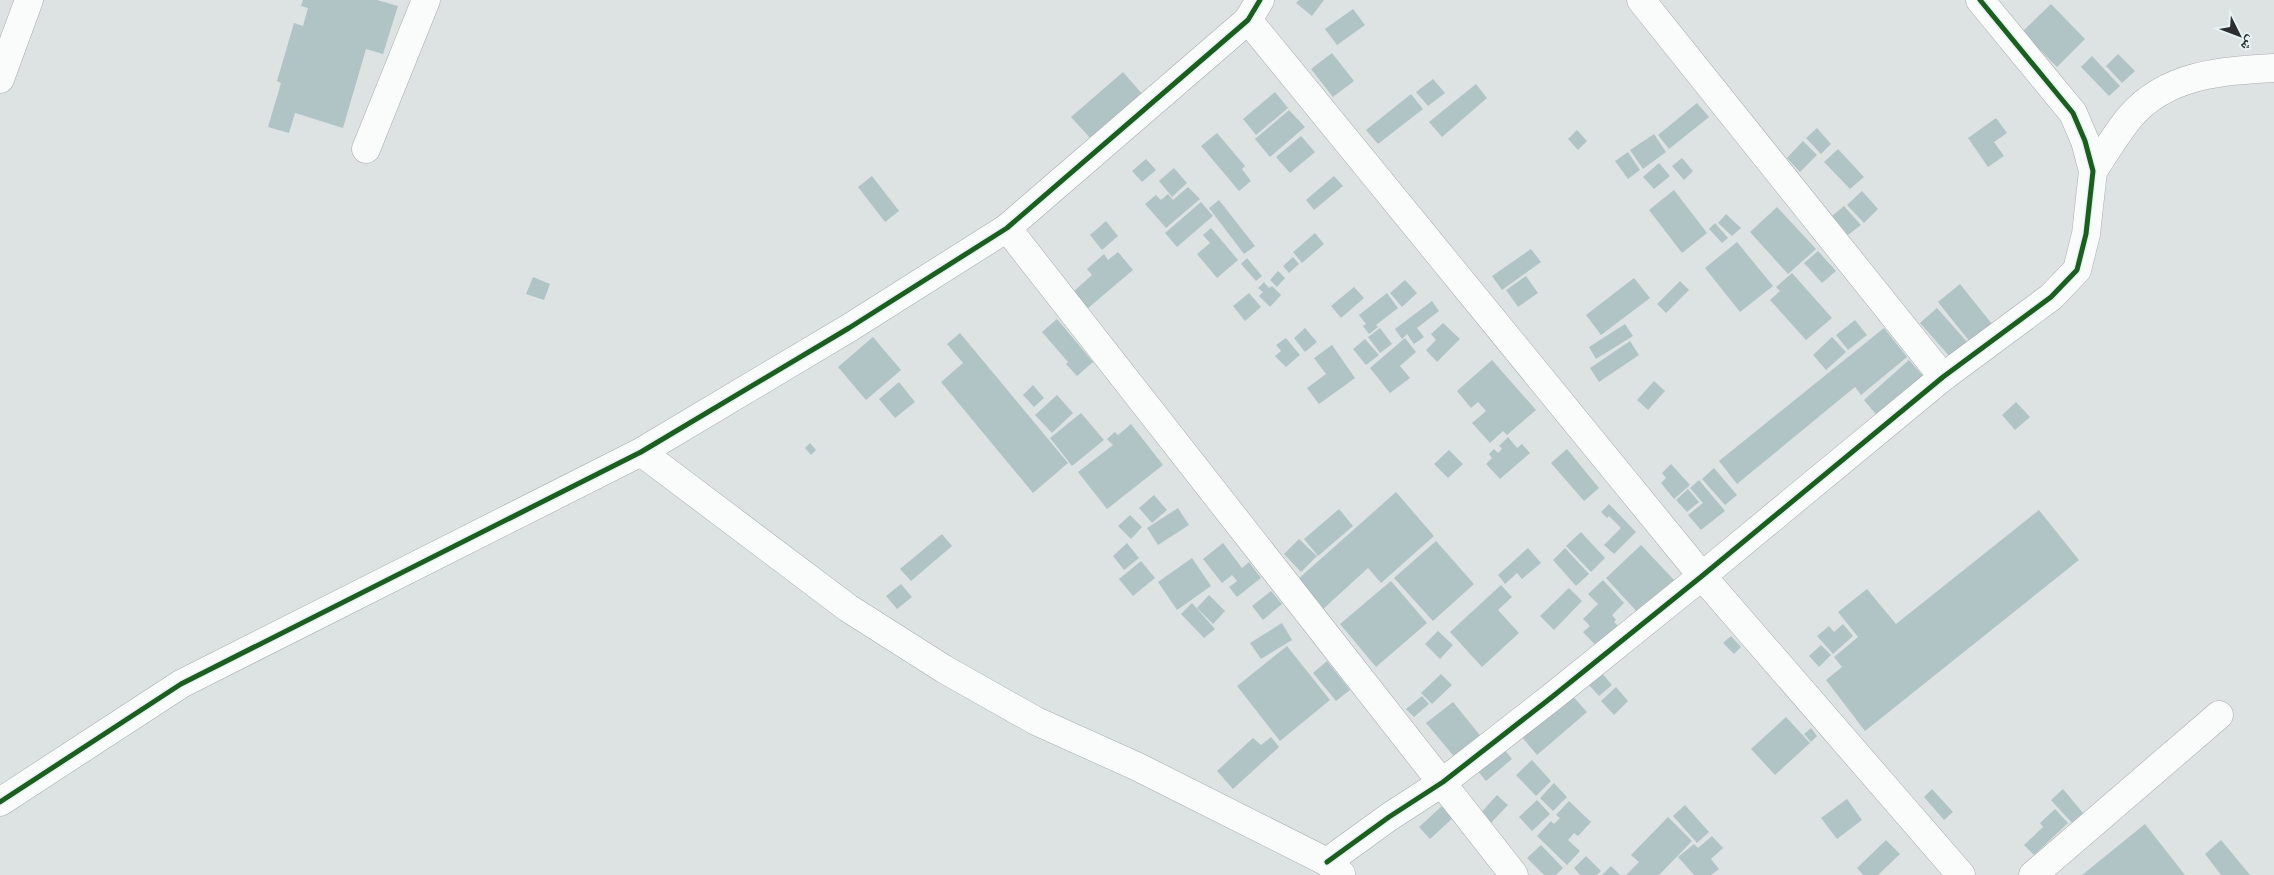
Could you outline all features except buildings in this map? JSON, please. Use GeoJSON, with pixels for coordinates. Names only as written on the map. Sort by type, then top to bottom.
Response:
{"type":"FeatureCollection","features":[{"type":"Feature","properties":{"kind":"street"},"geometry":{"type":"LineString","coordinates":[[0,79],[29,0]]}},
{"type":"Feature","properties":{"kind":"street"},"geometry":{"type":"LineString","coordinates":[[366,149],[426,0]]}},
{"type":"Feature","properties":{"kind":"street"},"geometry":{"type":"LineString","coordinates":[[1641,0],[1943,377]]}},
{"type":"Feature","properties":{"kind":"street"},"geometry":{"type":"LineString","coordinates":[[641,452],[848,608],[944,669],[1036,721],[1138,767],[1335,869],[1389,817],[1443,782],[1702,576],[1943,377],[2051,297],[2077,270],[2086,234],[2093,171],[2085,141],[2073,113],[1980,0]]}},
{"type":"Feature","properties":{"kind":"street"},"geometry":{"type":"LineString","coordinates":[[0,802],[181,684],[641,452],[849,328],[1007,228],[1254,10],[1702,576],[1961,875]]}},
{"type":"Feature","properties":{"kind":"street"},"geometry":{"type":"LineString","coordinates":[[2093,171],[2130,117],[2166,88],[2210,73],[2274,68]]}},
{"type":"Feature","properties":{"kind":"street"},"geometry":{"type":"LineString","coordinates":[[1007,228],[1514,875]]}},
{"type":"Feature","properties":{"kind":"street"},"geometry":{"type":"LineString","coordinates":[[2033,875],[2219,715]]}},
{"type":"Feature","properties":{"kind":"cycle path"},"geometry":{"type":"LineString","coordinates":[[0,802],[181,684],[641,452],[849,328],[1007,228],[1248,20],[1260,0]]}},
{"type":"Feature","properties":{"kind":"cycle path"},"geometry":{"type":"LineString","coordinates":[[1327,862],[1389,817],[1443,782],[1552,697],[1943,377],[2051,297],[2077,270],[2086,234],[2093,171],[2085,141],[2073,113],[1980,0]]}}]}
